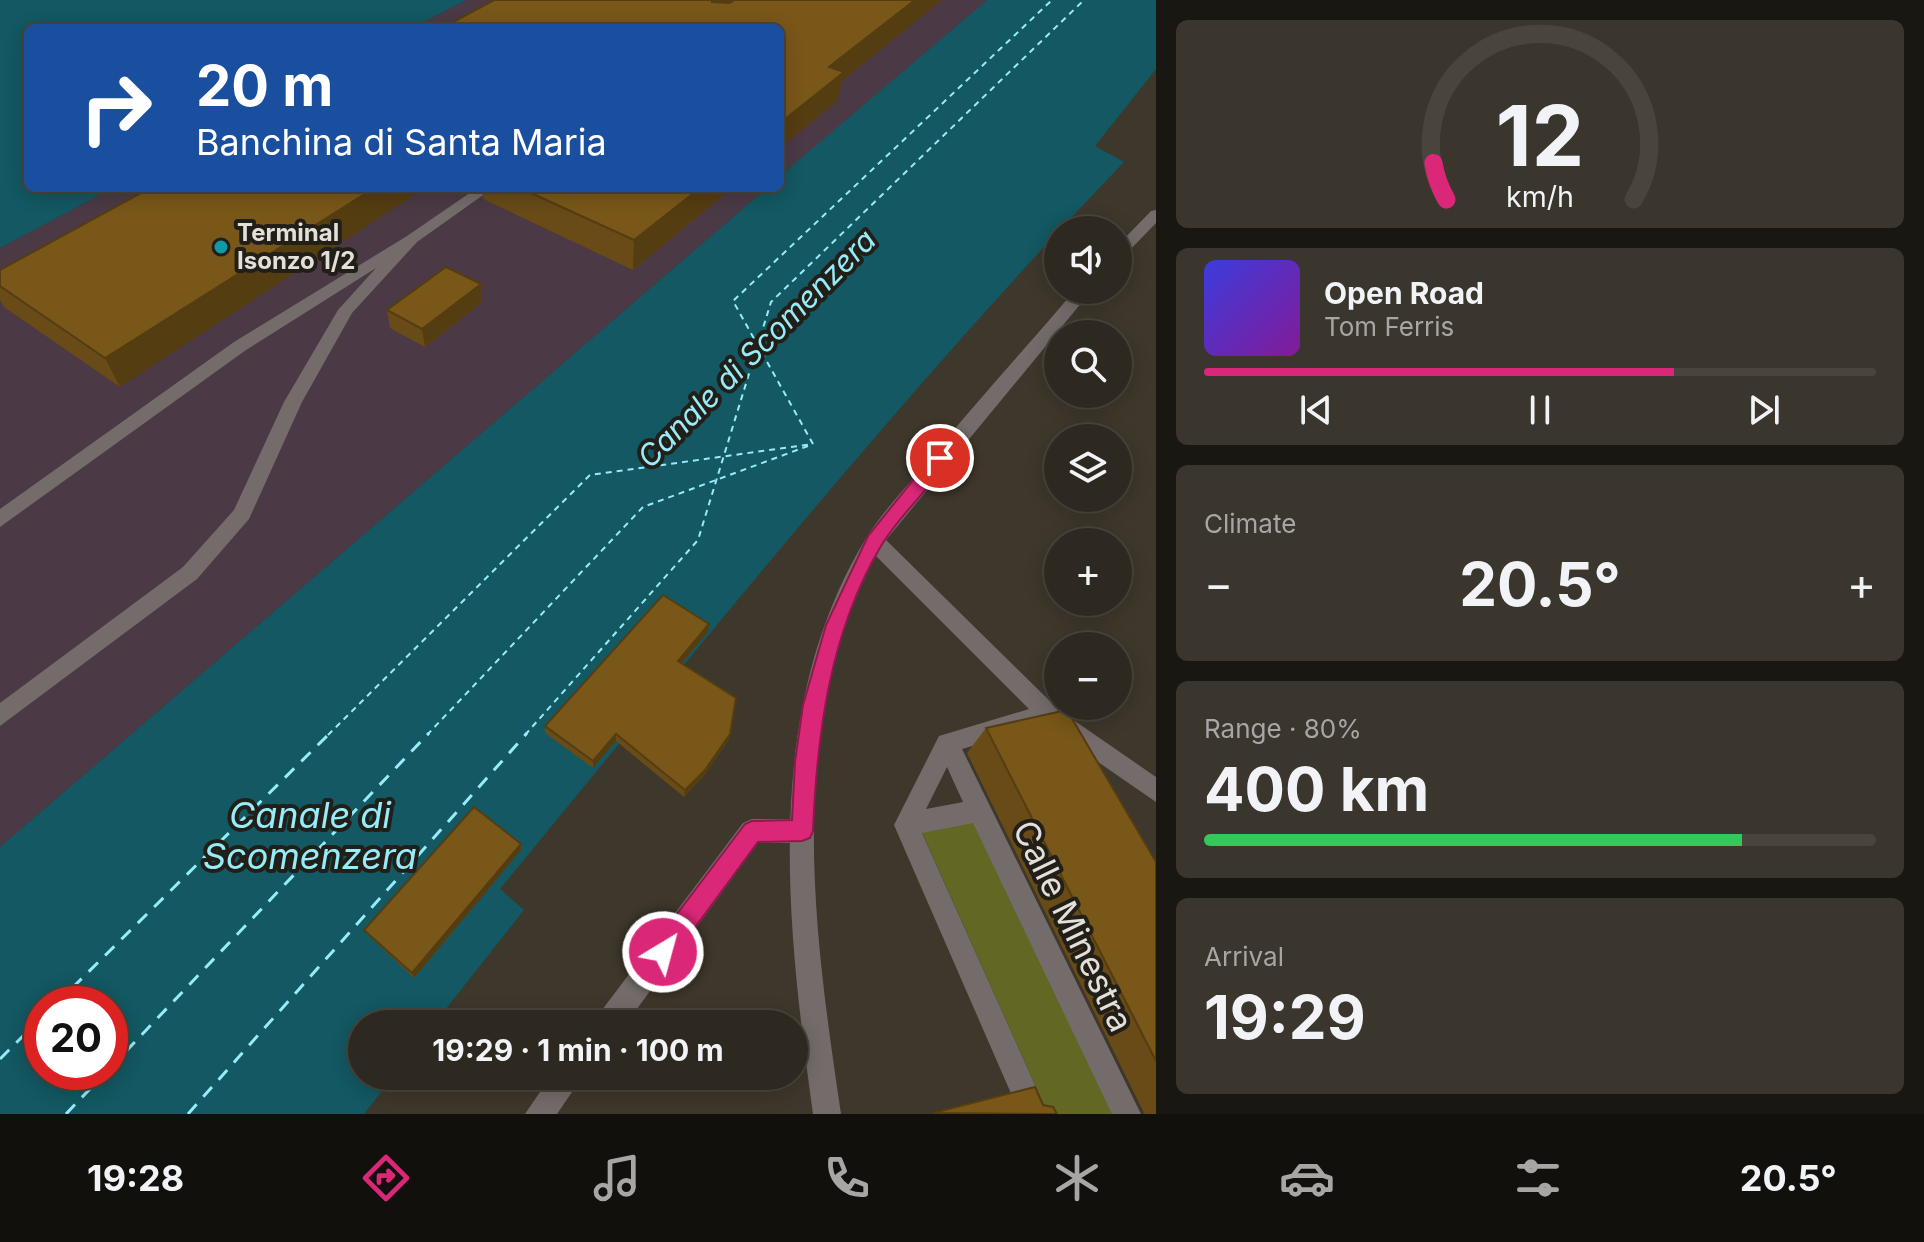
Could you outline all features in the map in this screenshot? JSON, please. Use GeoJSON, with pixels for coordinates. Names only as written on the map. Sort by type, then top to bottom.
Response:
{"type":"FeatureCollection","features":[{"type":"Feature","properties":{"kind":"street"},"geometry":{"type":"LineString","coordinates":[[0,519],[240,346],[412,239],[480,192]]}},
{"type":"Feature","properties":{"kind":"street"},"geometry":{"type":"LineString","coordinates":[[1132,239],[1156,214]]}},
{"type":"Feature","properties":{"kind":"street"},"geometry":{"type":"LineString","coordinates":[[0,716],[190,573],[242,514],[293,402],[346,310],[412,239]]}},
{"type":"Feature","properties":{"kind":"street"},"geometry":{"type":"LineString","coordinates":[[827,1114],[807,964],[802,831],[805,762],[822,667],[836,625],[874,541],[940,458],[1072,304]]}},
{"type":"Feature","properties":{"kind":"street"},"geometry":{"type":"LineString","coordinates":[[874,541],[1044,710]]}},
{"type":"Feature","properties":{"kind":"street"},"geometry":{"type":"LineString","coordinates":[[1034,1114],[906,825],[947,743],[1044,715]]}},
{"type":"Feature","properties":{"kind":"street"},"geometry":{"type":"LineString","coordinates":[[1052,720],[1090,776]]}},
{"type":"Feature","properties":{"kind":"street"},"geometry":{"type":"LineString","coordinates":[[1056,720],[1156,791]]}},
{"type":"Feature","properties":{"kind":"street","name":"Calle Minestra"},"geometry":{"type":"LineString","coordinates":[[947,743],[1127,1114]]}},
{"type":"Feature","properties":{"kind":"street","name":"Calle Minestra"},"geometry":{"type":"LineString","coordinates":[[906,825],[980,810]]}},
{"type":"Feature","properties":{"kind":"street"},"geometry":{"type":"LineString","coordinates":[[619,1010],[752,831],[802,831]]}},
{"type":"Feature","properties":{"kind":"street"},"geometry":{"type":"LineString","coordinates":[[539,1114],[558,1090]]}},
{"type":"Feature","properties":{"kind":"shaded area"},"geometry":{"type":"Polygon","coordinates":[[[466,0],[987,0],[784,174],[784,24],[421,24],[466,0]]]}},
{"type":"Feature","properties":{"kind":"shaded area"},"geometry":{"type":"Polygon","coordinates":[[[105,192],[762,192],[0,847],[0,248],[105,192]]]}},
{"type":"Feature","properties":{"kind":"green space"},"geometry":{"type":"Polygon","coordinates":[[[977,815],[1123,1114],[1048,1114],[920,828],[977,815]]]}},
{"type":"Feature","properties":{"kind":"water"},"geometry":{"type":"Polygon","coordinates":[[[0,0],[466,0],[421,24],[24,24],[24,192],[105,192],[0,248],[0,0]]]}},
{"type":"Feature","properties":{"kind":"water","name":"Canale di Scomenzera"},"geometry":{"type":"Polygon","coordinates":[[[987,0],[1156,0],[1156,69],[1095,146],[1124,162],[1073,216],[1044,216],[1044,247],[883,428],[500,889],[524,910],[445,1010],[348,1010],[348,1090],[383,1090],[364,1114],[0,1114],[0,847],[762,192],[784,192],[784,173],[987,0]]]}},
{"type":"Feature","properties":{"kind":"building"},"geometry":{"type":"Polygon","coordinates":[[[494,0],[712,0],[730,3],[734,0],[915,0],[829,67],[844,72],[784,120],[784,24],[449,24],[494,0]]]}},
{"type":"Feature","properties":{"kind":"building","name":"Terminal Isonzo 1/2"},"geometry":{"type":"Polygon","coordinates":[[[143,192],[368,192],[105,358],[0,286],[0,270],[143,192]]]}},
{"type":"Feature","properties":{"kind":"building"},"geometry":{"type":"Polygon","coordinates":[[[529,192],[695,192],[634,240],[529,192]]]}},
{"type":"Feature","properties":{"kind":"building"},"geometry":{"type":"Polygon","coordinates":[[[446,267],[481,284],[422,329],[387,310],[446,267]]]}},
{"type":"Feature","properties":{"kind":"building"},"geometry":{"type":"Polygon","coordinates":[[[663,595],[709,624],[678,661],[736,698],[730,734],[705,770],[685,790],[616,734],[593,761],[545,726],[663,595]]]}},
{"type":"Feature","properties":{"kind":"building"},"geometry":{"type":"Polygon","coordinates":[[[1044,715],[1044,720],[1073,720],[1156,862],[1156,1061],[986,728],[1044,715]]]}},
{"type":"Feature","properties":{"kind":"building"},"geometry":{"type":"Polygon","coordinates":[[[474,807],[521,844],[412,973],[364,930],[474,807]]]}},
{"type":"Feature","properties":{"kind":"building"},"geometry":{"type":"Polygon","coordinates":[[[1035,1087],[1043,1105],[1053,1107],[1057,1114],[933,1113],[1035,1087]]]}},
{"type":"Feature","properties":{"kind":"ferry route"},"geometry":{"type":"LineString","coordinates":[[758,345],[733,301],[1052,0]]}},
{"type":"Feature","properties":{"kind":"ferry route"},"geometry":{"type":"LineString","coordinates":[[758,345],[771,302],[1084,0]]}},
{"type":"Feature","properties":{"kind":"ferry route"},"geometry":{"type":"LineString","coordinates":[[724,456],[758,345]]}},
{"type":"Feature","properties":{"kind":"ferry route"},"geometry":{"type":"LineString","coordinates":[[724,456],[813,444],[758,345]]}},
{"type":"Feature","properties":{"kind":"ferry route"},"geometry":{"type":"LineString","coordinates":[[716,480],[808,446]]}},
{"type":"Feature","properties":{"kind":"ferry route"},"geometry":{"type":"LineString","coordinates":[[328,735],[590,475],[724,456]]}},
{"type":"Feature","properties":{"kind":"ferry route"},"geometry":{"type":"LineString","coordinates":[[716,480],[724,456]]}},
{"type":"Feature","properties":{"kind":"ferry route"},"geometry":{"type":"LineString","coordinates":[[427,735],[643,507],[716,480]]}},
{"type":"Feature","properties":{"kind":"ferry route"},"geometry":{"type":"LineString","coordinates":[[525,735],[698,540],[716,480]]}},
{"type":"Feature","properties":{"kind":"ferry route"},"geometry":{"type":"LineString","coordinates":[[74,986],[330,733]]}},
{"type":"Feature","properties":{"kind":"ferry route"},"geometry":{"type":"LineString","coordinates":[[128,1049],[429,733]]}},
{"type":"Feature","properties":{"kind":"ferry route"},"geometry":{"type":"LineString","coordinates":[[188,1114],[527,733]]}},
{"type":"Feature","properties":{"kind":"ferry route"},"geometry":{"type":"LineString","coordinates":[[0,1059],[24,1035]]}},
{"type":"Feature","properties":{"kind":"ferry route"},"geometry":{"type":"LineString","coordinates":[[66,1114],[89,1090]]}},
{"type":"Feature","properties":{"kind":"place","name":"Terminal Isonzo 1/2"},"geometry":{"type":"Point","coordinates":[221,247]}},
{"type":"Feature","properties":{"kind":"route"},"geometry":{"type":"LineString","coordinates":[[663,952],[752,831],[802,831],[805,762],[813,705],[836,625],[874,541],[940,458]]}}]}
